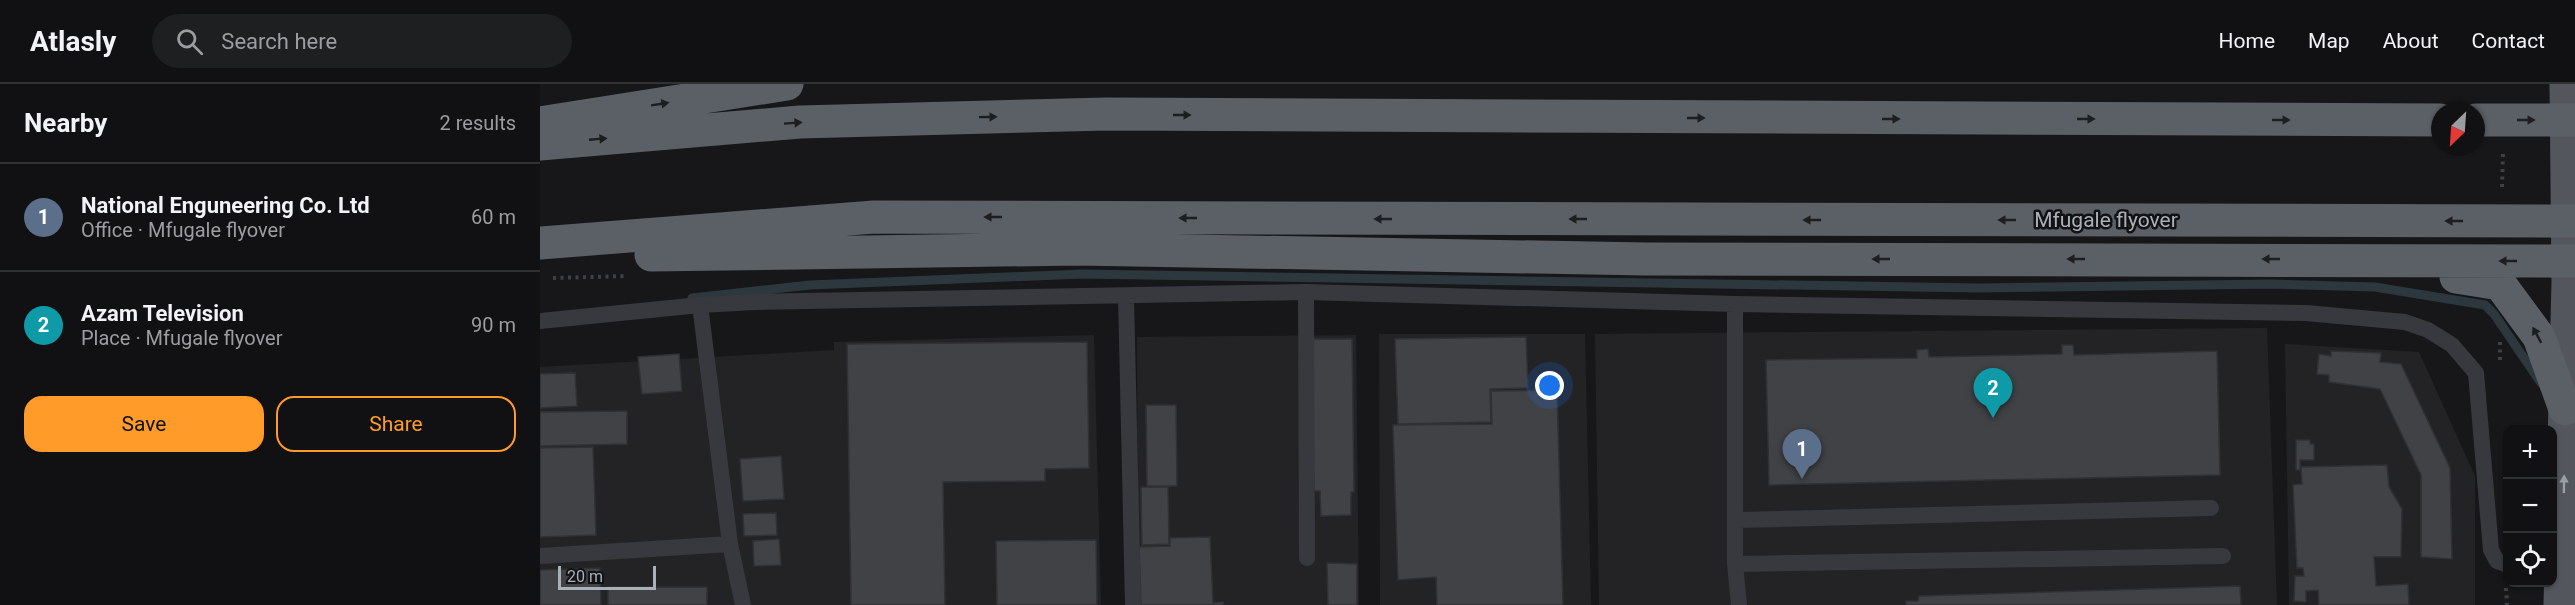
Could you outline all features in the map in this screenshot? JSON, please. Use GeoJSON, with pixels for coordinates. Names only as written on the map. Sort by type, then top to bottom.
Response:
{"type":"FeatureCollection","features":[{"type":"Feature","properties":{"kind":"highway"},"geometry":{"type":"LineString","coordinates":[[540,123],[786,84]]}},
{"type":"Feature","properties":{"kind":"highway"},"geometry":{"type":"LineString","coordinates":[[540,144],[800,122],[1106,114],[2431,120]]}},
{"type":"Feature","properties":{"kind":"highway"},"geometry":{"type":"LineString","coordinates":[[2485,120],[2575,120]]}},
{"type":"Feature","properties":{"kind":"highway","name":"Mfugale flyover"},"geometry":{"type":"LineString","coordinates":[[540,243],[874,217],[2575,221]]}},
{"type":"Feature","properties":{"kind":"highway"},"geometry":{"type":"LineString","coordinates":[[540,256],[1079,249],[1658,259],[2571,261]]}},
{"type":"Feature","properties":{"kind":"highway"},"geometry":{"type":"LineString","coordinates":[[2316,260],[2412,270],[2500,284],[2539,337],[2565,409]]}},
{"type":"Feature","properties":{"kind":"main road"},"geometry":{"type":"LineString","coordinates":[[2559,605],[2557,571],[2571,261],[2566,84]]}},
{"type":"Feature","properties":{"kind":"lane"},"geometry":{"type":"LineString","coordinates":[[1306,292],[1307,558]]}},
{"type":"Feature","properties":{"kind":"lane"},"geometry":{"type":"LineString","coordinates":[[540,321],[700,305],[1306,292],[1735,304],[2306,313],[2405,322],[2452,345],[2476,373],[2491,550],[2497,561],[2503,563]]}},
{"type":"Feature","properties":{"kind":"lane"},"geometry":{"type":"LineString","coordinates":[[1126,296],[1133,605]]}},
{"type":"Feature","properties":{"kind":"lane"},"geometry":{"type":"LineString","coordinates":[[1735,304],[1735,564],[1739,605]]}},
{"type":"Feature","properties":{"kind":"lane"},"geometry":{"type":"LineString","coordinates":[[700,305],[730,544],[743,605]]}},
{"type":"Feature","properties":{"kind":"lane"},"geometry":{"type":"LineString","coordinates":[[1736,520],[2211,508]]}},
{"type":"Feature","properties":{"kind":"lane"},"geometry":{"type":"LineString","coordinates":[[540,556],[730,544]]}},
{"type":"Feature","properties":{"kind":"lane"},"geometry":{"type":"LineString","coordinates":[[1735,564],[2223,556]]}},
{"type":"Feature","properties":{"kind":"shaded area"},"geometry":{"type":"Polygon","coordinates":[[[2267,328],[2277,605],[1599,605],[1595,334],[2267,328]]]}},
{"type":"Feature","properties":{"kind":"shaded area"},"geometry":{"type":"Polygon","coordinates":[[[1379,334],[1585,334],[1591,605],[1380,605],[1379,334]]]}},
{"type":"Feature","properties":{"kind":"shaded area"},"geometry":{"type":"Polygon","coordinates":[[[1094,335],[1101,605],[540,605],[540,367],[834,350],[834,342],[1094,335]]]}},
{"type":"Feature","properties":{"kind":"shaded area"},"geometry":{"type":"Polygon","coordinates":[[[1356,335],[1359,605],[1138,605],[1137,337],[1356,335]]]}},
{"type":"Feature","properties":{"kind":"shaded area"},"geometry":{"type":"Polygon","coordinates":[[[2285,344],[2419,352],[2475,476],[2475,605],[2289,605],[2285,344]]]}},
{"type":"Feature","properties":{"kind":"building"},"geometry":{"type":"Polygon","coordinates":[[[1526,337],[1528,388],[1490,389],[1491,422],[1398,424],[1395,339],[1526,337]]]}},
{"type":"Feature","properties":{"kind":"building"},"geometry":{"type":"Polygon","coordinates":[[[1312,339],[1352,339],[1354,492],[1351,492],[1351,515],[1321,516],[1320,491],[1314,491],[1312,339]]]}},
{"type":"Feature","properties":{"kind":"building"},"geometry":{"type":"Polygon","coordinates":[[[1087,342],[1089,468],[1045,469],[1045,481],[943,482],[945,605],[851,605],[847,344],[1087,342]]]}},
{"type":"Feature","properties":{"kind":"building"},"geometry":{"type":"Polygon","coordinates":[[[2062,345],[2073,345],[2074,355],[2217,351],[2220,475],[1769,485],[1766,360],[1917,358],[1917,350],[1928,349],[1929,357],[2062,354],[2062,345]]]}},
{"type":"Feature","properties":{"kind":"building"},"geometry":{"type":"Polygon","coordinates":[[[2331,351],[2381,353],[2380,362],[2401,364],[2450,468],[2452,559],[2421,557],[2421,475],[2380,389],[2329,382],[2329,375],[2317,374],[2319,354],[2331,356],[2331,351]]]}},
{"type":"Feature","properties":{"kind":"building"},"geometry":{"type":"Polygon","coordinates":[[[679,354],[682,391],[642,394],[638,357],[679,354]]]}},
{"type":"Feature","properties":{"kind":"building"},"geometry":{"type":"Polygon","coordinates":[[[575,373],[577,406],[540,408],[540,374],[575,373]]]}},
{"type":"Feature","properties":{"kind":"building"},"geometry":{"type":"Polygon","coordinates":[[[1557,390],[1563,605],[1437,605],[1436,577],[1398,580],[1393,425],[1492,424],[1491,391],[1557,390]]]}},
{"type":"Feature","properties":{"kind":"building"},"geometry":{"type":"Polygon","coordinates":[[[1146,405],[1176,405],[1177,486],[1147,486],[1146,405]]]}},
{"type":"Feature","properties":{"kind":"building"},"geometry":{"type":"Polygon","coordinates":[[[627,411],[627,444],[540,446],[540,412],[627,411]]]}},
{"type":"Feature","properties":{"kind":"building"},"geometry":{"type":"Polygon","coordinates":[[[2296,440],[2310,440],[2310,444],[2314,444],[2314,460],[2300,460],[2300,470],[2296,470],[2296,440]]]}},
{"type":"Feature","properties":{"kind":"building"},"geometry":{"type":"Polygon","coordinates":[[[593,447],[596,535],[540,537],[540,448],[593,447]]]}},
{"type":"Feature","properties":{"kind":"building"},"geometry":{"type":"Polygon","coordinates":[[[781,456],[784,499],[743,501],[740,459],[781,456]]]}},
{"type":"Feature","properties":{"kind":"building"},"geometry":{"type":"Polygon","coordinates":[[[2387,465],[2389,487],[2402,509],[2401,557],[2374,557],[2376,586],[2408,584],[2409,605],[2319,605],[2318,590],[2306,591],[2306,602],[2294,601],[2295,576],[2304,576],[2303,568],[2297,568],[2293,485],[2302,484],[2301,467],[2387,465]]]}},
{"type":"Feature","properties":{"kind":"building"},"geometry":{"type":"Polygon","coordinates":[[[1141,487],[1168,487],[1169,544],[1142,545],[1141,487]]]}},
{"type":"Feature","properties":{"kind":"building"},"geometry":{"type":"Polygon","coordinates":[[[776,513],[777,535],[744,536],[743,514],[776,513]]]}},
{"type":"Feature","properties":{"kind":"building"},"geometry":{"type":"Polygon","coordinates":[[[1210,537],[1213,603],[1223,602],[1224,605],[1141,605],[1139,547],[1170,546],[1170,538],[1210,537]]]}},
{"type":"Feature","properties":{"kind":"building"},"geometry":{"type":"Polygon","coordinates":[[[779,539],[781,565],[754,566],[753,541],[779,539]]]}},
{"type":"Feature","properties":{"kind":"building"},"geometry":{"type":"Polygon","coordinates":[[[1096,540],[1097,605],[997,605],[996,541],[1096,540]]]}},
{"type":"Feature","properties":{"kind":"building"},"geometry":{"type":"Polygon","coordinates":[[[1327,563],[1357,564],[1357,605],[1328,605],[1327,563]]]}},
{"type":"Feature","properties":{"kind":"building"},"geometry":{"type":"Polygon","coordinates":[[[600,568],[601,605],[540,605],[540,570],[600,568]]]}},
{"type":"Feature","properties":{"kind":"building"},"geometry":{"type":"Polygon","coordinates":[[[2240,586],[2241,605],[1906,605],[1906,601],[1918,601],[1919,596],[2240,586]]]}},
{"type":"Feature","properties":{"kind":"building"},"geometry":{"type":"Polygon","coordinates":[[[608,587],[707,587],[707,605],[608,605],[608,587]]]}},
{"type":"Feature","properties":{"kind":"waterway"},"geometry":{"type":"LineString","coordinates":[[692,298],[810,285],[1083,274],[1979,288],[2271,284],[2375,287],[2485,305],[2494,314],[2541,383]]}},
{"type":"Feature","properties":{"kind":"place","name":"Azam Television"},"geometry":{"type":"Point","coordinates":[1993,418]}},
{"type":"Feature","properties":{"kind":"place","name":"National Enguneering Co. Ltd"},"geometry":{"type":"Point","coordinates":[1802,479]}}]}
